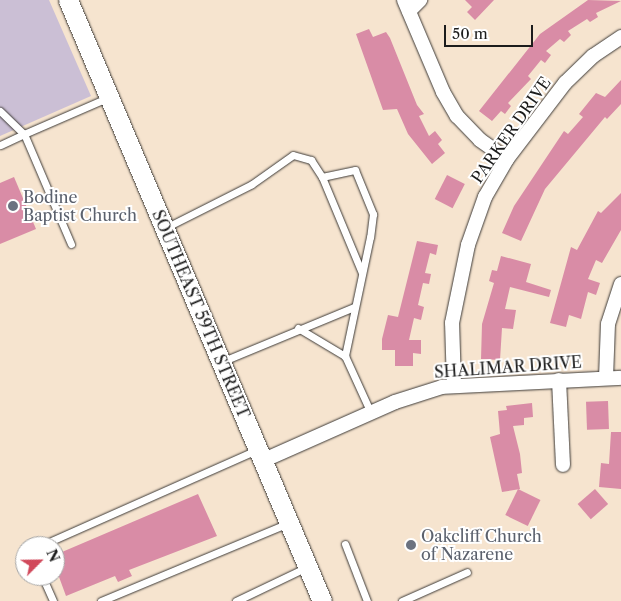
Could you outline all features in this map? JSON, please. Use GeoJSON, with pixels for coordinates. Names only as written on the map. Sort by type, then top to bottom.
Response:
{"type":"FeatureCollection","features":[{"type":"Feature","properties":{"kind":"main road","name":"SOUTHEAST 59TH STREET"},"geometry":{"type":"LineString","coordinates":[[68,0],[322,601]]}},
{"type":"Feature","properties":{"kind":"street"},"geometry":{"type":"LineString","coordinates":[[420,0],[406,6],[443,92],[457,116],[480,140],[507,160]]}},
{"type":"Feature","properties":{"kind":"street","name":"PARKER DRIVE"},"geometry":{"type":"LineString","coordinates":[[454,386],[452,323],[466,253],[485,197],[507,160],[565,83],[592,56],[621,37]]}},
{"type":"Feature","properties":{"kind":"street"},"geometry":{"type":"LineString","coordinates":[[606,378],[608,324],[621,284]]}},
{"type":"Feature","properties":{"kind":"street","name":"SHALIMAR DRIVE"},"geometry":{"type":"LineString","coordinates":[[260,455],[371,413],[412,395],[454,386],[621,378]]}},
{"type":"Feature","properties":{"kind":"street"},"geometry":{"type":"LineString","coordinates":[[559,380],[563,466]]}},
{"type":"Feature","properties":{"kind":"lane"},"geometry":{"type":"LineString","coordinates":[[0,145],[109,97]]}},
{"type":"Feature","properties":{"kind":"lane"},"geometry":{"type":"LineString","coordinates":[[0,111],[24,134],[71,244]]}},
{"type":"Feature","properties":{"kind":"lane"},"geometry":{"type":"LineString","coordinates":[[164,228],[252,184],[293,155],[311,160],[322,177],[362,273]]}},
{"type":"Feature","properties":{"kind":"lane"},"geometry":{"type":"LineString","coordinates":[[322,177],[355,170],[373,214],[345,356]]}},
{"type":"Feature","properties":{"kind":"lane"},"geometry":{"type":"LineString","coordinates":[[221,362],[298,328],[354,307]]}},
{"type":"Feature","properties":{"kind":"lane"},"geometry":{"type":"LineString","coordinates":[[298,328],[345,356],[371,413]]}},
{"type":"Feature","properties":{"kind":"lane"},"geometry":{"type":"LineString","coordinates":[[64,536],[260,455]]}},
{"type":"Feature","properties":{"kind":"lane"},"geometry":{"type":"LineString","coordinates":[[101,601],[288,522]]}},
{"type":"Feature","properties":{"kind":"lane"},"geometry":{"type":"LineString","coordinates":[[345,544],[367,601]]}},
{"type":"Feature","properties":{"kind":"lane"},"geometry":{"type":"LineString","coordinates":[[236,601],[308,567]]}},
{"type":"Feature","properties":{"kind":"lane"},"geometry":{"type":"LineString","coordinates":[[402,601],[466,572]]}},
{"type":"Feature","properties":{"kind":"lane"},"geometry":{"type":"LineString","coordinates":[[46,586],[53,601]]}},
{"type":"Feature","properties":{"kind":"shaded area"},"geometry":{"type":"Polygon","coordinates":[[[0,0],[49,0],[91,96],[0,136],[0,0]]]}},
{"type":"Feature","properties":{"kind":"building"},"geometry":{"type":"Polygon","coordinates":[[[465,0],[494,0],[475,20],[467,12],[472,7],[465,0]]]}},
{"type":"Feature","properties":{"kind":"building"},"geometry":{"type":"Polygon","coordinates":[[[588,0],[621,1],[596,13],[598,17],[590,22],[587,19],[568,31],[571,35],[564,42],[560,39],[546,51],[551,55],[545,63],[541,60],[528,76],[531,79],[508,103],[511,106],[505,114],[501,111],[492,121],[479,111],[540,34],[588,0]]]}},
{"type":"Feature","properties":{"kind":"building"},"geometry":{"type":"Polygon","coordinates":[[[369,29],[373,37],[386,32],[390,38],[417,105],[424,114],[419,116],[429,136],[435,131],[442,140],[438,144],[445,153],[432,164],[408,134],[397,109],[383,110],[356,34],[369,29]]]}},
{"type":"Feature","properties":{"kind":"building"},"geometry":{"type":"Polygon","coordinates":[[[621,80],[621,104],[607,119],[605,117],[545,189],[521,241],[502,233],[514,206],[564,131],[568,134],[583,117],[579,114],[596,93],[605,97],[621,80]]]}},
{"type":"Feature","properties":{"kind":"building"},"geometry":{"type":"Polygon","coordinates":[[[447,175],[465,184],[453,208],[435,199],[447,175]]]}},
{"type":"Feature","properties":{"kind":"building","name":"Bodine Baptist Church"},"geometry":{"type":"Polygon","coordinates":[[[14,177],[36,229],[0,244],[0,183],[14,177]]]}},
{"type":"Feature","properties":{"kind":"building"},"geometry":{"type":"Polygon","coordinates":[[[621,193],[621,230],[602,263],[596,260],[588,279],[600,283],[596,295],[588,292],[581,319],[569,315],[566,327],[550,323],[571,247],[577,250],[598,211],[601,213],[621,193]]]}},
{"type":"Feature","properties":{"kind":"building"},"geometry":{"type":"Polygon","coordinates":[[[417,241],[438,245],[436,255],[430,253],[425,273],[431,274],[429,284],[423,283],[418,305],[424,307],[421,320],[414,318],[409,340],[421,340],[421,354],[413,353],[413,366],[395,366],[395,350],[382,350],[382,339],[388,315],[398,317],[417,241]]]}},
{"type":"Feature","properties":{"kind":"building"},"geometry":{"type":"Polygon","coordinates":[[[501,256],[531,264],[526,282],[551,290],[549,297],[510,287],[505,309],[516,310],[513,329],[502,328],[500,360],[481,359],[482,324],[494,283],[489,281],[492,270],[497,271],[501,256]]]}},
{"type":"Feature","properties":{"kind":"building"},"geometry":{"type":"Polygon","coordinates":[[[608,401],[609,429],[587,430],[586,402],[608,401]]]}},
{"type":"Feature","properties":{"kind":"building"},"geometry":{"type":"Polygon","coordinates":[[[532,403],[533,417],[524,418],[524,425],[513,426],[520,454],[522,473],[517,474],[520,489],[502,492],[490,437],[500,434],[498,411],[507,410],[506,406],[532,403]]]}},
{"type":"Feature","properties":{"kind":"building"},"geometry":{"type":"Polygon","coordinates":[[[611,432],[621,432],[621,489],[599,487],[601,463],[609,464],[611,432]]]}},
{"type":"Feature","properties":{"kind":"building"},"geometry":{"type":"Polygon","coordinates":[[[518,489],[540,500],[528,526],[505,515],[518,489]]]}},
{"type":"Feature","properties":{"kind":"building"},"geometry":{"type":"Polygon","coordinates":[[[595,489],[608,504],[591,519],[578,504],[595,489]]]}},
{"type":"Feature","properties":{"kind":"building"},"geometry":{"type":"Polygon","coordinates":[[[198,494],[217,536],[129,570],[132,576],[118,582],[115,576],[66,596],[62,586],[65,586],[65,551],[198,494]]]}},
{"type":"Feature","properties":{"kind":"place","name":"Bodine Baptist Church"},"geometry":{"type":"Point","coordinates":[13,206]}},
{"type":"Feature","properties":{"kind":"place","name":"Oakcliff Church of Nazarene"},"geometry":{"type":"Point","coordinates":[411,545]}}]}
